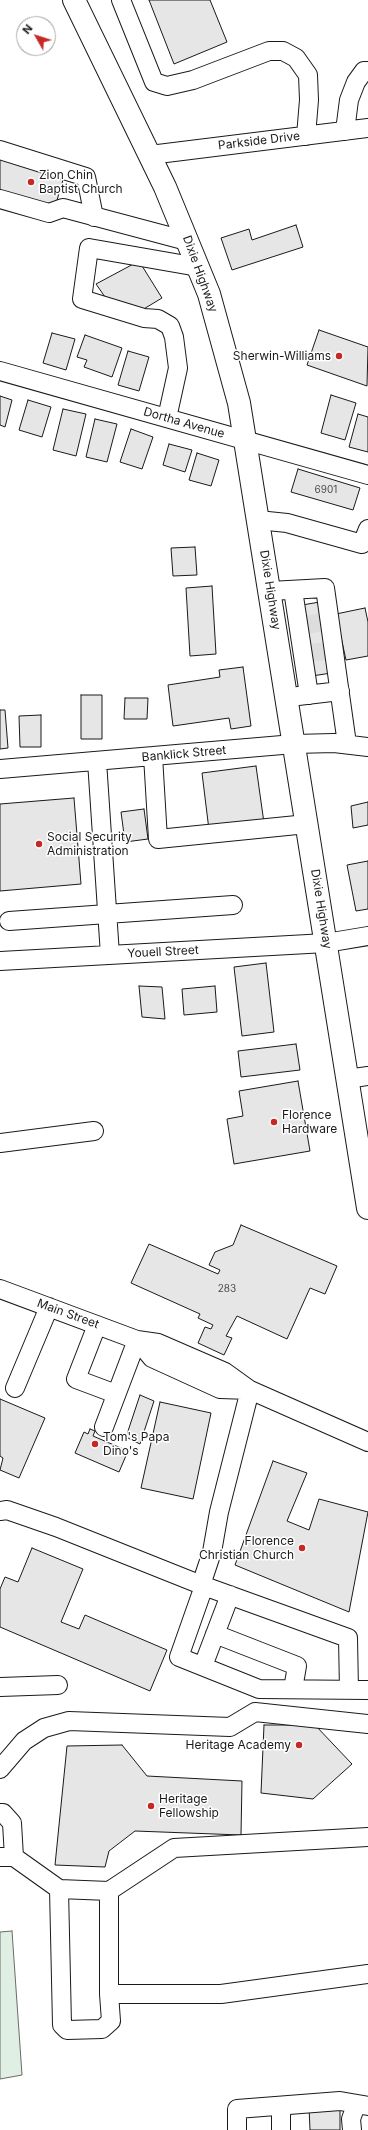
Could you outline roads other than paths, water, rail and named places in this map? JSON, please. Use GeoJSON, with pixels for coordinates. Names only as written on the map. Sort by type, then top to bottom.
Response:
{"type":"FeatureCollection","features":[{"type":"Feature","properties":{"kind":"main road","name":"Dixie Highway"},"geometry":{"type":"LineString","coordinates":[[74,0],[166,186],[209,294],[227,354],[239,403],[326,943],[358,1077],[368,1208]]}},
{"type":"Feature","properties":{"kind":"street"},"geometry":{"type":"LineString","coordinates":[[121,0],[154,82],[167,86],[193,80],[270,51],[283,51],[296,58],[308,75],[309,100],[306,136]]}},
{"type":"Feature","properties":{"kind":"street"},"geometry":{"type":"LineString","coordinates":[[345,131],[349,100],[356,82],[364,71],[368,71]]}},
{"type":"Feature","properties":{"kind":"street","name":"Parkside Drive"},"geometry":{"type":"LineString","coordinates":[[150,155],[368,128]]}},
{"type":"Feature","properties":{"kind":"street"},"geometry":{"type":"LineString","coordinates":[[0,150],[86,177],[94,217]]}},
{"type":"Feature","properties":{"kind":"street"},"geometry":{"type":"LineString","coordinates":[[0,199],[49,213],[63,208],[188,241]]}},
{"type":"Feature","properties":{"kind":"street"},"geometry":{"type":"LineString","coordinates":[[167,418],[178,368],[174,337],[170,326],[158,319],[144,318],[82,299],[89,248],[198,267]]}},
{"type":"Feature","properties":{"kind":"street","name":"Dortha Avenue"},"geometry":{"type":"LineString","coordinates":[[0,371],[368,475]]}},
{"type":"Feature","properties":{"kind":"street"},"geometry":{"type":"LineString","coordinates":[[258,520],[287,523],[362,544],[368,529]]}},
{"type":"Feature","properties":{"kind":"street"},"geometry":{"type":"LineString","coordinates":[[270,591],[325,588],[326,621],[340,691],[347,744]]}},
{"type":"Feature","properties":{"kind":"street"},"geometry":{"type":"LineString","coordinates":[[293,590],[302,626],[306,653],[309,695]]}},
{"type":"Feature","properties":{"kind":"street"},"geometry":{"type":"LineString","coordinates":[[287,697],[340,691]]}},
{"type":"Feature","properties":{"kind":"street","name":"Banklick Street"},"geometry":{"type":"LineString","coordinates":[[0,769],[294,744],[347,744],[368,747]]}},
{"type":"Feature","properties":{"kind":"street"},"geometry":{"type":"LineString","coordinates":[[153,756],[158,839],[307,824]]}},
{"type":"Feature","properties":{"kind":"street"},"geometry":{"type":"LineString","coordinates":[[97,761],[110,955]]}},
{"type":"Feature","properties":{"kind":"street"},"geometry":{"type":"LineString","coordinates":[[9,921],[233,905]]}},
{"type":"Feature","properties":{"kind":"street","name":"Youell Street"},"geometry":{"type":"LineString","coordinates":[[0,961],[326,943],[368,936]]}},
{"type":"Feature","properties":{"kind":"street"},"geometry":{"type":"LineString","coordinates":[[0,1143],[94,1131]]}},
{"type":"Feature","properties":{"kind":"street","name":"Main Street"},"geometry":{"type":"LineString","coordinates":[[0,1289],[137,1340],[152,1358],[220,1389],[250,1390],[368,1442]]}},
{"type":"Feature","properties":{"kind":"street"},"geometry":{"type":"LineString","coordinates":[[15,1388],[49,1307]]}},
{"type":"Feature","properties":{"kind":"street"},"geometry":{"type":"LineString","coordinates":[[97,1325],[76,1379],[116,1394]]}},
{"type":"Feature","properties":{"kind":"street"},"geometry":{"type":"LineString","coordinates":[[104,1427],[137,1340]]}},
{"type":"Feature","properties":{"kind":"street"},"geometry":{"type":"LineString","coordinates":[[250,1390],[219,1512],[212,1552],[203,1585],[179,1656],[259,1689],[368,1690]]}},
{"type":"Feature","properties":{"kind":"street"},"geometry":{"type":"LineString","coordinates":[[0,1511],[7,1510],[56,1527],[203,1585],[348,1638],[349,1690]]}},
{"type":"Feature","properties":{"kind":"street"},"geometry":{"type":"LineString","coordinates":[[203,1666],[230,1595]]}},
{"type":"Feature","properties":{"kind":"street"},"geometry":{"type":"LineString","coordinates":[[215,1634],[296,1666],[293,1689]]}},
{"type":"Feature","properties":{"kind":"street"},"geometry":{"type":"LineString","coordinates":[[0,1687],[58,1685]]}},
{"type":"Feature","properties":{"kind":"street"},"geometry":{"type":"LineString","coordinates":[[0,1769],[24,1741],[44,1728],[69,1721],[230,1727],[254,1712],[368,1724]]}},
{"type":"Feature","properties":{"kind":"street"},"geometry":{"type":"LineString","coordinates":[[0,1813],[2,1813],[12,1823],[7,1857],[59,1889],[109,1891],[174,1848],[368,1837]]}},
{"type":"Feature","properties":{"kind":"street"},"geometry":{"type":"LineString","coordinates":[[59,1889],[62,2025],[67,2030],[102,2029],[111,2020],[108,1994],[109,1891]]}},
{"type":"Feature","properties":{"kind":"street"},"geometry":{"type":"LineString","coordinates":[[108,1994],[221,1994],[368,1974]]}},
{"type":"Feature","properties":{"kind":"street"},"geometry":{"type":"LineString","coordinates":[[237,2130],[237,2109],[340,2101],[362,2106],[351,2119],[352,2130]]}},
{"type":"Feature","properties":{"kind":"street"},"geometry":{"type":"LineString","coordinates":[[281,2106],[282,2130]]}},
{"type":"Feature","properties":{"kind":"tunnel"},"geometry":{"type":"LineString","coordinates":[[305,625],[323,622]]}},
{"type":"Feature","properties":{"kind":"tunnel"},"geometry":{"type":"LineString","coordinates":[[309,653],[327,651]]}},
{"type":"Feature","properties":{"kind":"place","name":"Zion Chin Baptist Church"},"geometry":{"type":"Point","coordinates":[31,182]}},
{"type":"Feature","properties":{"kind":"place","name":"Sherwin-Williams"},"geometry":{"type":"Point","coordinates":[339,356]}},
{"type":"Feature","properties":{"kind":"place","name":"Social Security Administration"},"geometry":{"type":"Point","coordinates":[39,844]}},
{"type":"Feature","properties":{"kind":"place","name":"Florence Hardware"},"geometry":{"type":"Point","coordinates":[274,1122]}},
{"type":"Feature","properties":{"kind":"place","name":"Tom's Papa Dino's"},"geometry":{"type":"Point","coordinates":[95,1444]}},
{"type":"Feature","properties":{"kind":"place","name":"Florence Christian Church"},"geometry":{"type":"Point","coordinates":[302,1548]}},
{"type":"Feature","properties":{"kind":"place","name":"Heritage Academy"},"geometry":{"type":"Point","coordinates":[299,1745]}},
{"type":"Feature","properties":{"kind":"place","name":"Heritage Fellowship"},"geometry":{"type":"Point","coordinates":[151,1806]}}]}
